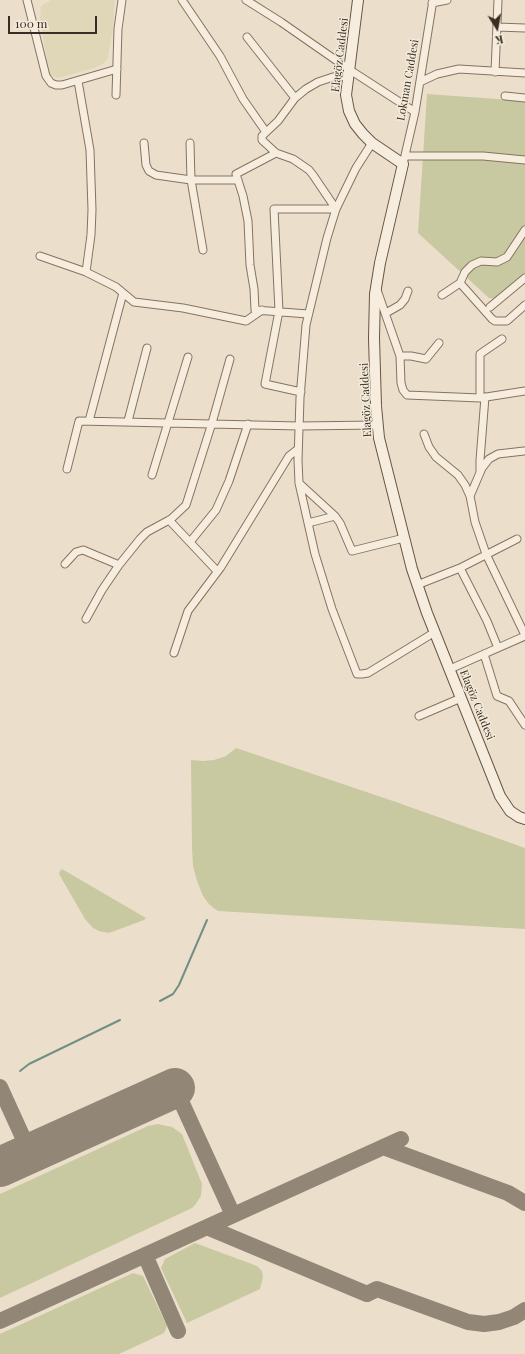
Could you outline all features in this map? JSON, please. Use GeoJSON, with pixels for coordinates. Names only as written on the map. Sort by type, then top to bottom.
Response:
{"type":"FeatureCollection","features":[{"type":"Feature","properties":{"kind":"street"},"geometry":{"type":"LineString","coordinates":[[27,0],[47,79],[52,84],[59,86],[117,69]]}},
{"type":"Feature","properties":{"kind":"street"},"geometry":{"type":"LineString","coordinates":[[116,95],[118,29],[122,0]]}},
{"type":"Feature","properties":{"kind":"street"},"geometry":{"type":"LineString","coordinates":[[182,0],[220,56],[243,99],[266,132]]}},
{"type":"Feature","properties":{"kind":"street"},"geometry":{"type":"LineString","coordinates":[[248,1],[259,0]]}},
{"type":"Feature","properties":{"kind":"street","name":"Elagöz Caddesi"},"geometry":{"type":"LineString","coordinates":[[358,0],[346,95],[349,111],[359,130],[372,143],[404,160],[376,287],[374,324],[377,425],[379,438],[417,585],[435,632],[504,803],[515,814],[525,819]]}},
{"type":"Feature","properties":{"kind":"street"},"geometry":{"type":"LineString","coordinates":[[433,2],[448,0]]}},
{"type":"Feature","properties":{"kind":"street"},"geometry":{"type":"LineString","coordinates":[[495,72],[498,0]]}},
{"type":"Feature","properties":{"kind":"street"},"geometry":{"type":"LineString","coordinates":[[248,1],[349,73],[415,112]]}},
{"type":"Feature","properties":{"kind":"street","name":"Lokman Caddesi"},"geometry":{"type":"LineString","coordinates":[[404,160],[415,112],[433,2]]}},
{"type":"Feature","properties":{"kind":"street"},"geometry":{"type":"LineString","coordinates":[[497,27],[525,28]]}},
{"type":"Feature","properties":{"kind":"street"},"geometry":{"type":"LineString","coordinates":[[247,37],[295,98]]}},
{"type":"Feature","properties":{"kind":"street"},"geometry":{"type":"LineString","coordinates":[[420,82],[437,74],[459,69],[525,73]]}},
{"type":"Feature","properties":{"kind":"street"},"geometry":{"type":"LineString","coordinates":[[336,209],[314,175],[309,170],[293,159],[276,153],[262,140],[262,136],[278,121],[295,98],[306,89],[318,82],[349,73]]}},
{"type":"Feature","properties":{"kind":"street"},"geometry":{"type":"LineString","coordinates":[[78,81],[90,156],[92,229],[86,272]]}},
{"type":"Feature","properties":{"kind":"street"},"geometry":{"type":"LineString","coordinates":[[505,96],[525,98]]}},
{"type":"Feature","properties":{"kind":"street"},"geometry":{"type":"LineString","coordinates":[[190,142],[191,180],[203,250]]}},
{"type":"Feature","properties":{"kind":"street"},"geometry":{"type":"LineString","coordinates":[[144,143],[146,165],[151,173],[156,175],[191,180],[238,180]]}},
{"type":"Feature","properties":{"kind":"street"},"geometry":{"type":"LineString","coordinates":[[372,143],[356,168],[336,209],[327,238],[308,314],[304,337],[299,426],[299,483],[315,554],[332,609],[357,674],[368,673],[435,632]]}},
{"type":"Feature","properties":{"kind":"street"},"geometry":{"type":"LineString","coordinates":[[276,153],[236,174],[243,196],[248,221],[250,266],[254,289],[255,310],[308,314]]}},
{"type":"Feature","properties":{"kind":"street"},"geometry":{"type":"LineString","coordinates":[[404,160],[483,156],[525,160]]}},
{"type":"Feature","properties":{"kind":"street"},"geometry":{"type":"LineString","coordinates":[[301,392],[265,384],[279,311],[274,209],[336,209]]}},
{"type":"Feature","properties":{"kind":"street"},"geometry":{"type":"LineString","coordinates":[[442,295],[460,283],[465,272],[472,265],[481,261],[497,262],[507,258],[525,230]]}},
{"type":"Feature","properties":{"kind":"street"},"geometry":{"type":"LineString","coordinates":[[40,256],[86,272],[116,287],[134,302],[184,308],[246,321],[262,310]]}},
{"type":"Feature","properties":{"kind":"street"},"geometry":{"type":"LineString","coordinates":[[490,307],[525,278]]}},
{"type":"Feature","properties":{"kind":"street"},"geometry":{"type":"LineString","coordinates":[[460,283],[495,321],[507,321],[525,305]]}},
{"type":"Feature","properties":{"kind":"street"},"geometry":{"type":"LineString","coordinates":[[376,287],[400,356],[401,383],[403,390],[407,395],[483,397],[525,391]]}},
{"type":"Feature","properties":{"kind":"street"},"geometry":{"type":"LineString","coordinates":[[386,313],[400,305],[405,299],[408,291]]}},
{"type":"Feature","properties":{"kind":"street"},"geometry":{"type":"LineString","coordinates":[[89,421],[123,292]]}},
{"type":"Feature","properties":{"kind":"street"},"geometry":{"type":"LineString","coordinates":[[480,472],[483,397],[480,354],[502,339]]}},
{"type":"Feature","properties":{"kind":"street"},"geometry":{"type":"LineString","coordinates":[[400,356],[426,358],[440,343]]}},
{"type":"Feature","properties":{"kind":"street"},"geometry":{"type":"LineString","coordinates":[[128,421],[147,348]]}},
{"type":"Feature","properties":{"kind":"street"},"geometry":{"type":"LineString","coordinates":[[152,475],[188,357]]}},
{"type":"Feature","properties":{"kind":"street"},"geometry":{"type":"LineString","coordinates":[[86,619],[102,590],[119,565],[144,535],[169,520],[186,505],[212,423],[230,359]]}},
{"type":"Feature","properties":{"kind":"street"},"geometry":{"type":"LineString","coordinates":[[67,469],[79,421],[299,426],[377,425]]}},
{"type":"Feature","properties":{"kind":"street"},"geometry":{"type":"LineString","coordinates":[[190,542],[216,510],[229,481],[248,424]]}},
{"type":"Feature","properties":{"kind":"street"},"geometry":{"type":"LineString","coordinates":[[424,434],[429,447],[436,457],[458,475],[465,485],[470,496],[475,522],[486,554],[525,636],[450,669]]}},
{"type":"Feature","properties":{"kind":"street"},"geometry":{"type":"LineString","coordinates":[[174,653],[188,611],[217,572],[289,456],[298,449]]}},
{"type":"Feature","properties":{"kind":"street"},"geometry":{"type":"LineString","coordinates":[[470,496],[486,462],[495,455],[524,451]]}},
{"type":"Feature","properties":{"kind":"street"},"geometry":{"type":"LineString","coordinates":[[299,483],[335,516],[340,523],[352,551],[404,538]]}},
{"type":"Feature","properties":{"kind":"street"},"geometry":{"type":"LineString","coordinates":[[308,524],[335,516]]}},
{"type":"Feature","properties":{"kind":"street"},"geometry":{"type":"LineString","coordinates":[[169,520],[217,572]]}},
{"type":"Feature","properties":{"kind":"street"},"geometry":{"type":"LineString","coordinates":[[417,585],[460,568],[517,539]]}},
{"type":"Feature","properties":{"kind":"street"},"geometry":{"type":"LineString","coordinates":[[65,564],[76,552],[83,550],[119,565]]}},
{"type":"Feature","properties":{"kind":"street"},"geometry":{"type":"LineString","coordinates":[[460,568],[487,621],[498,648]]}},
{"type":"Feature","properties":{"kind":"street"},"geometry":{"type":"LineString","coordinates":[[484,654],[497,696],[508,701],[525,725]]}},
{"type":"Feature","properties":{"kind":"street"},"geometry":{"type":"LineString","coordinates":[[419,716],[461,698]]}},
{"type":"Feature","properties":{"kind":"shaded area"},"geometry":{"type":"Polygon","coordinates":[[[51,0],[115,0],[113,27],[108,58],[104,63],[94,68],[59,78],[54,77],[49,73],[40,19],[41,6],[51,0]]]}},
{"type":"Feature","properties":{"kind":"green space"},"geometry":{"type":"Polygon","coordinates":[[[427,94],[525,101],[525,275],[496,299],[489,298],[418,233],[427,94]]]}},
{"type":"Feature","properties":{"kind":"green space"},"geometry":{"type":"Polygon","coordinates":[[[236,748],[396,802],[525,848],[525,929],[218,911],[209,904],[203,896],[193,866],[191,760],[214,760],[226,756],[236,748]]]}},
{"type":"Feature","properties":{"kind":"green space"},"geometry":{"type":"Polygon","coordinates":[[[62,869],[146,918],[109,933],[93,928],[85,919],[59,874],[62,869]]]}},
{"type":"Feature","properties":{"kind":"green space"},"geometry":{"type":"Polygon","coordinates":[[[158,1124],[172,1127],[182,1134],[202,1184],[201,1196],[195,1205],[192,1208],[0,1298],[0,1194],[148,1126],[158,1124]]]}},
{"type":"Feature","properties":{"kind":"green space"},"geometry":{"type":"Polygon","coordinates":[[[195,1243],[257,1266],[262,1271],[263,1277],[260,1289],[187,1323],[161,1268],[165,1259],[195,1243]]]}},
{"type":"Feature","properties":{"kind":"green space"},"geometry":{"type":"Polygon","coordinates":[[[133,1273],[143,1276],[167,1326],[164,1333],[119,1354],[0,1354],[0,1334],[133,1273]]]}},
{"type":"Feature","properties":{"kind":"waterway"},"geometry":{"type":"LineString","coordinates":[[160,1001],[173,994],[179,985],[207,920]]}},
{"type":"Feature","properties":{"kind":"waterway"},"geometry":{"type":"LineString","coordinates":[[20,1071],[29,1064],[120,1020]]}},
{"type":"Feature","properties":{"kind":"taxiway"},"geometry":{"type":"LineString","coordinates":[[0,1087],[30,1153]]}},
{"type":"Feature","properties":{"kind":"taxiway"},"geometry":{"type":"LineString","coordinates":[[175,1088],[233,1215]]}},
{"type":"Feature","properties":{"kind":"taxiway"},"geometry":{"type":"LineString","coordinates":[[0,1321],[401,1139]]}},
{"type":"Feature","properties":{"kind":"taxiway"},"geometry":{"type":"LineString","coordinates":[[383,1147],[508,1193],[525,1203]]}},
{"type":"Feature","properties":{"kind":"taxiway"},"geometry":{"type":"LineString","coordinates":[[207,1227],[367,1294],[377,1289],[468,1322],[484,1324],[499,1322],[514,1317],[525,1310]]}},
{"type":"Feature","properties":{"kind":"taxiway"},"geometry":{"type":"LineString","coordinates":[[145,1255],[178,1331]]}},
{"type":"Feature","properties":{"kind":"runway"},"geometry":{"type":"LineString","coordinates":[[0,1167],[175,1088]]}}]}
